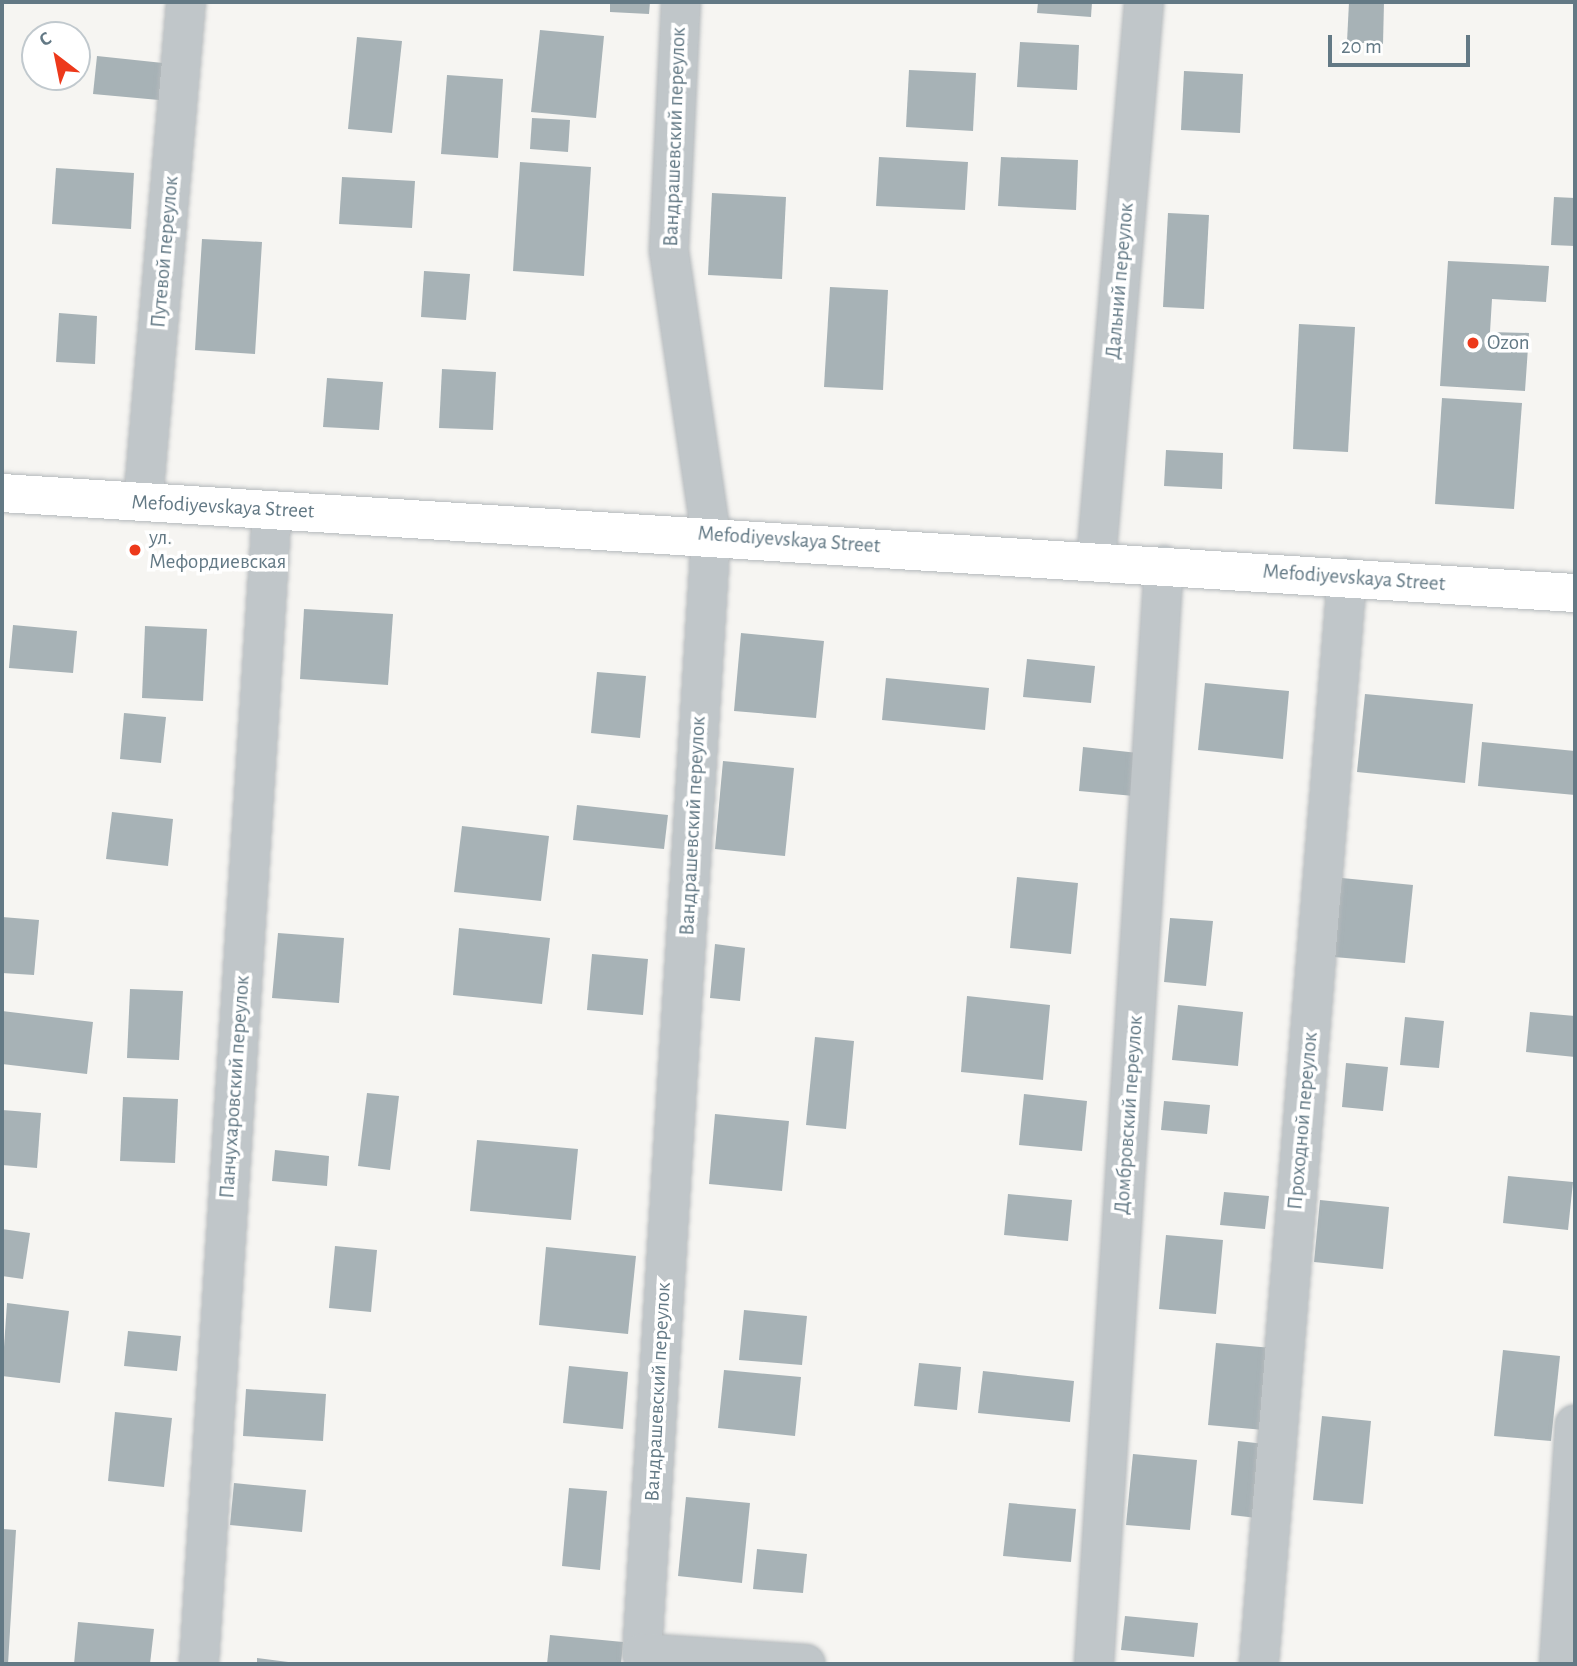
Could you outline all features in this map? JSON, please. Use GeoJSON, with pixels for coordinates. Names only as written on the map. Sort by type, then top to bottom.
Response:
{"type":"FeatureCollection","features":[{"type":"Feature","properties":{"kind":"main road","name":"Mefodiyevskaya Street"},"geometry":{"type":"LineString","coordinates":[[2,493],[711,535],[1575,593]]}},
{"type":"Feature","properties":{"kind":"street","name":"Путевой переулок"},"geometry":{"type":"LineString","coordinates":[[143,502],[186,2]]}},
{"type":"Feature","properties":{"kind":"street","name":"Вандрашевский переулок"},"geometry":{"type":"LineString","coordinates":[[681,2],[669,251],[711,535],[642,1653],[806,1664]]}},
{"type":"Feature","properties":{"kind":"street","name":"Дальний переулок"},"geometry":{"type":"LineString","coordinates":[[1096,561],[1144,2]]}},
{"type":"Feature","properties":{"kind":"street","name":"Панчухаровский переулок"},"geometry":{"type":"LineString","coordinates":[[198,1664],[272,510]]}},
{"type":"Feature","properties":{"kind":"street","name":"Домбровский переулок"},"geometry":{"type":"LineString","coordinates":[[1094,1664],[1164,565]]}},
{"type":"Feature","properties":{"kind":"street","name":"Проходной переулок"},"geometry":{"type":"LineString","coordinates":[[1259,1664],[1347,578]]}},
{"type":"Feature","properties":{"kind":"street"},"geometry":{"type":"LineString","coordinates":[[1559,1664],[1575,1426]]}},
{"type":"Feature","properties":{"kind":"building"},"geometry":{"type":"Polygon","coordinates":[[[610,2],[650,2],[649,14],[610,12],[610,2]]]}},
{"type":"Feature","properties":{"kind":"building"},"geometry":{"type":"Polygon","coordinates":[[[1038,2],[1092,2],[1091,17],[1037,13],[1038,2]]]}},
{"type":"Feature","properties":{"kind":"building"},"geometry":{"type":"Polygon","coordinates":[[[1349,2],[1384,2],[1383,44],[1347,42],[1349,2]]]}},
{"type":"Feature","properties":{"kind":"building"},"geometry":{"type":"Polygon","coordinates":[[[540,30],[604,36],[596,118],[531,112],[540,30]]]}},
{"type":"Feature","properties":{"kind":"building"},"geometry":{"type":"Polygon","coordinates":[[[357,37],[402,41],[392,133],[348,129],[357,37]]]}},
{"type":"Feature","properties":{"kind":"building"},"geometry":{"type":"Polygon","coordinates":[[[1020,42],[1079,45],[1077,90],[1017,87],[1020,42]]]}},
{"type":"Feature","properties":{"kind":"building"},"geometry":{"type":"Polygon","coordinates":[[[97,56],[163,63],[159,100],[93,94],[97,56]]]}},
{"type":"Feature","properties":{"kind":"building"},"geometry":{"type":"Polygon","coordinates":[[[909,70],[976,73],[973,131],[906,127],[909,70]]]}},
{"type":"Feature","properties":{"kind":"building"},"geometry":{"type":"Polygon","coordinates":[[[1184,71],[1243,74],[1240,133],[1181,130],[1184,71]]]}},
{"type":"Feature","properties":{"kind":"building"},"geometry":{"type":"Polygon","coordinates":[[[447,75],[503,79],[498,158],[441,154],[447,75]]]}},
{"type":"Feature","properties":{"kind":"building"},"geometry":{"type":"Polygon","coordinates":[[[532,118],[570,120],[568,152],[530,149],[532,118]]]}},
{"type":"Feature","properties":{"kind":"building"},"geometry":{"type":"Polygon","coordinates":[[[879,157],[968,162],[965,210],[876,206],[879,157]]]}},
{"type":"Feature","properties":{"kind":"building"},"geometry":{"type":"Polygon","coordinates":[[[1001,157],[1078,160],[1076,210],[998,206],[1001,157]]]}},
{"type":"Feature","properties":{"kind":"building"},"geometry":{"type":"Polygon","coordinates":[[[520,162],[591,167],[584,276],[513,271],[520,162]]]}},
{"type":"Feature","properties":{"kind":"building"},"geometry":{"type":"Polygon","coordinates":[[[56,168],[134,173],[131,229],[52,224],[56,168]]]}},
{"type":"Feature","properties":{"kind":"building"},"geometry":{"type":"Polygon","coordinates":[[[342,177],[415,181],[412,228],[339,224],[342,177]]]}},
{"type":"Feature","properties":{"kind":"building"},"geometry":{"type":"Polygon","coordinates":[[[712,193],[786,197],[782,279],[708,275],[712,193]]]}},
{"type":"Feature","properties":{"kind":"building"},"geometry":{"type":"Polygon","coordinates":[[[1554,197],[1575,198],[1575,246],[1551,245],[1554,197]]]}},
{"type":"Feature","properties":{"kind":"building"},"geometry":{"type":"Polygon","coordinates":[[[1168,213],[1209,215],[1204,309],[1163,307],[1168,213]]]}},
{"type":"Feature","properties":{"kind":"building"},"geometry":{"type":"Polygon","coordinates":[[[202,239],[262,242],[255,354],[195,350],[202,239]]]}},
{"type":"Feature","properties":{"kind":"building"},"geometry":{"type":"Polygon","coordinates":[[[1448,261],[1549,266],[1546,302],[1492,299],[1490,332],[1529,333],[1525,391],[1440,386],[1448,261]]]}},
{"type":"Feature","properties":{"kind":"building"},"geometry":{"type":"Polygon","coordinates":[[[424,271],[470,274],[466,320],[421,317],[424,271]]]}},
{"type":"Feature","properties":{"kind":"building"},"geometry":{"type":"Polygon","coordinates":[[[830,287],[888,290],[883,390],[824,387],[830,287]]]}},
{"type":"Feature","properties":{"kind":"building"},"geometry":{"type":"Polygon","coordinates":[[[59,313],[97,316],[95,364],[56,362],[59,313]]]}},
{"type":"Feature","properties":{"kind":"building"},"geometry":{"type":"Polygon","coordinates":[[[1299,324],[1355,327],[1348,452],[1293,449],[1299,324]]]}},
{"type":"Feature","properties":{"kind":"building"},"geometry":{"type":"Polygon","coordinates":[[[442,369],[496,372],[493,430],[439,428],[442,369]]]}},
{"type":"Feature","properties":{"kind":"building"},"geometry":{"type":"Polygon","coordinates":[[[327,378],[383,382],[379,430],[323,427],[327,378]]]}},
{"type":"Feature","properties":{"kind":"building"},"geometry":{"type":"Polygon","coordinates":[[[1442,398],[1522,403],[1514,509],[1435,504],[1442,398]]]}},
{"type":"Feature","properties":{"kind":"building"},"geometry":{"type":"Polygon","coordinates":[[[1166,450],[1223,453],[1222,489],[1164,486],[1166,450]]]}},
{"type":"Feature","properties":{"kind":"building"},"geometry":{"type":"Polygon","coordinates":[[[304,609],[393,614],[388,685],[300,679],[304,609]]]}},
{"type":"Feature","properties":{"kind":"building"},"geometry":{"type":"Polygon","coordinates":[[[13,625],[77,631],[73,673],[9,668],[13,625]]]}},
{"type":"Feature","properties":{"kind":"building"},"geometry":{"type":"Polygon","coordinates":[[[145,626],[207,629],[203,701],[142,698],[145,626]]]}},
{"type":"Feature","properties":{"kind":"building"},"geometry":{"type":"Polygon","coordinates":[[[741,633],[824,641],[816,718],[734,711],[741,633]]]}},
{"type":"Feature","properties":{"kind":"building"},"geometry":{"type":"Polygon","coordinates":[[[1027,659],[1095,666],[1091,703],[1023,697],[1027,659]]]}},
{"type":"Feature","properties":{"kind":"building"},"geometry":{"type":"Polygon","coordinates":[[[597,672],[646,676],[640,738],[591,733],[597,672]]]}},
{"type":"Feature","properties":{"kind":"building"},"geometry":{"type":"Polygon","coordinates":[[[886,678],[989,688],[985,730],[882,720],[886,678]]]}},
{"type":"Feature","properties":{"kind":"building"},"geometry":{"type":"Polygon","coordinates":[[[1205,683],[1289,691],[1283,759],[1198,750],[1205,683]]]}},
{"type":"Feature","properties":{"kind":"building"},"geometry":{"type":"Polygon","coordinates":[[[1365,694],[1473,704],[1465,783],[1357,772],[1365,694]]]}},
{"type":"Feature","properties":{"kind":"building"},"geometry":{"type":"Polygon","coordinates":[[[124,713],[166,717],[161,763],[120,759],[124,713]]]}},
{"type":"Feature","properties":{"kind":"building"},"geometry":{"type":"Polygon","coordinates":[[[1482,742],[1575,751],[1575,795],[1478,786],[1482,742]]]}},
{"type":"Feature","properties":{"kind":"building"},"geometry":{"type":"Polygon","coordinates":[[[1083,747],[1138,753],[1134,796],[1079,791],[1083,747]]]}},
{"type":"Feature","properties":{"kind":"building"},"geometry":{"type":"Polygon","coordinates":[[[723,761],[794,768],[785,856],[715,849],[723,761]]]}},
{"type":"Feature","properties":{"kind":"building"},"geometry":{"type":"Polygon","coordinates":[[[577,805],[668,815],[664,849],[573,840],[577,805]]]}},
{"type":"Feature","properties":{"kind":"building"},"geometry":{"type":"Polygon","coordinates":[[[112,812],[173,819],[168,866],[106,859],[112,812]]]}},
{"type":"Feature","properties":{"kind":"building"},"geometry":{"type":"Polygon","coordinates":[[[462,826],[549,836],[541,901],[454,892],[462,826]]]}},
{"type":"Feature","properties":{"kind":"building"},"geometry":{"type":"Polygon","coordinates":[[[1017,877],[1078,883],[1071,954],[1010,948],[1017,877]]]}},
{"type":"Feature","properties":{"kind":"building"},"geometry":{"type":"Polygon","coordinates":[[[1342,878],[1413,885],[1405,963],[1334,957],[1342,878]]]}},
{"type":"Feature","properties":{"kind":"building"},"geometry":{"type":"Polygon","coordinates":[[[2,917],[39,920],[34,975],[2,973],[2,917]]]}},
{"type":"Feature","properties":{"kind":"building"},"geometry":{"type":"Polygon","coordinates":[[[1170,918],[1213,921],[1206,986],[1164,982],[1170,918]]]}},
{"type":"Feature","properties":{"kind":"building"},"geometry":{"type":"Polygon","coordinates":[[[459,928],[550,938],[542,1004],[453,995],[459,928]]]}},
{"type":"Feature","properties":{"kind":"building"},"geometry":{"type":"Polygon","coordinates":[[[278,933],[344,938],[339,1003],[272,998],[278,933]]]}},
{"type":"Feature","properties":{"kind":"building"},"geometry":{"type":"Polygon","coordinates":[[[715,944],[745,948],[740,1001],[710,998],[715,944]]]}},
{"type":"Feature","properties":{"kind":"building"},"geometry":{"type":"Polygon","coordinates":[[[592,954],[648,959],[643,1015],[587,1010],[592,954]]]}},
{"type":"Feature","properties":{"kind":"building"},"geometry":{"type":"Polygon","coordinates":[[[130,989],[183,991],[179,1060],[127,1058],[130,989]]]}},
{"type":"Feature","properties":{"kind":"building"},"geometry":{"type":"Polygon","coordinates":[[[967,996],[1050,1005],[1043,1080],[961,1072],[967,996]]]}},
{"type":"Feature","properties":{"kind":"building"},"geometry":{"type":"Polygon","coordinates":[[[1178,1005],[1243,1012],[1238,1066],[1172,1060],[1178,1005]]]}},
{"type":"Feature","properties":{"kind":"building"},"geometry":{"type":"Polygon","coordinates":[[[2,1011],[93,1022],[87,1074],[2,1064],[2,1011]]]}},
{"type":"Feature","properties":{"kind":"building"},"geometry":{"type":"Polygon","coordinates":[[[1530,1012],[1575,1016],[1575,1057],[1526,1052],[1530,1012]]]}},
{"type":"Feature","properties":{"kind":"building"},"geometry":{"type":"Polygon","coordinates":[[[1405,1017],[1444,1021],[1439,1068],[1400,1065],[1405,1017]]]}},
{"type":"Feature","properties":{"kind":"building"},"geometry":{"type":"Polygon","coordinates":[[[815,1037],[854,1041],[846,1129],[806,1125],[815,1037]]]}},
{"type":"Feature","properties":{"kind":"building"},"geometry":{"type":"Polygon","coordinates":[[[1346,1063],[1388,1067],[1383,1111],[1342,1107],[1346,1063]]]}},
{"type":"Feature","properties":{"kind":"building"},"geometry":{"type":"Polygon","coordinates":[[[367,1093],[399,1096],[390,1170],[358,1166],[367,1093]]]}},
{"type":"Feature","properties":{"kind":"building"},"geometry":{"type":"Polygon","coordinates":[[[1024,1094],[1087,1101],[1082,1151],[1019,1145],[1024,1094]]]}},
{"type":"Feature","properties":{"kind":"building"},"geometry":{"type":"Polygon","coordinates":[[[123,1097],[178,1099],[175,1163],[120,1161],[123,1097]]]}},
{"type":"Feature","properties":{"kind":"building"},"geometry":{"type":"Polygon","coordinates":[[[1164,1101],[1210,1105],[1207,1134],[1161,1130],[1164,1101]]]}},
{"type":"Feature","properties":{"kind":"building"},"geometry":{"type":"Polygon","coordinates":[[[2,1110],[41,1113],[37,1168],[2,1165],[2,1110]]]}},
{"type":"Feature","properties":{"kind":"building"},"geometry":{"type":"Polygon","coordinates":[[[715,1114],[789,1121],[782,1191],[709,1184],[715,1114]]]}},
{"type":"Feature","properties":{"kind":"building"},"geometry":{"type":"Polygon","coordinates":[[[477,1140],[578,1149],[571,1220],[470,1211],[477,1140]]]}},
{"type":"Feature","properties":{"kind":"building"},"geometry":{"type":"Polygon","coordinates":[[[275,1150],[329,1156],[327,1186],[272,1181],[275,1150]]]}},
{"type":"Feature","properties":{"kind":"building"},"geometry":{"type":"Polygon","coordinates":[[[1508,1176],[1573,1182],[1568,1230],[1503,1223],[1508,1176]]]}},
{"type":"Feature","properties":{"kind":"building"},"geometry":{"type":"Polygon","coordinates":[[[1224,1192],[1269,1196],[1265,1229],[1220,1225],[1224,1192]]]}},
{"type":"Feature","properties":{"kind":"building"},"geometry":{"type":"Polygon","coordinates":[[[1008,1194],[1072,1200],[1068,1241],[1004,1235],[1008,1194]]]}},
{"type":"Feature","properties":{"kind":"building"},"geometry":{"type":"Polygon","coordinates":[[[1320,1200],[1389,1207],[1383,1269],[1314,1262],[1320,1200]]]}},
{"type":"Feature","properties":{"kind":"building"},"geometry":{"type":"Polygon","coordinates":[[[2,1229],[30,1233],[23,1279],[2,1276],[2,1229]]]}},
{"type":"Feature","properties":{"kind":"building"},"geometry":{"type":"Polygon","coordinates":[[[1166,1235],[1223,1240],[1216,1314],[1159,1309],[1166,1235]]]}},
{"type":"Feature","properties":{"kind":"building"},"geometry":{"type":"Polygon","coordinates":[[[335,1246],[377,1250],[371,1312],[329,1308],[335,1246]]]}},
{"type":"Feature","properties":{"kind":"building"},"geometry":{"type":"Polygon","coordinates":[[[546,1247],[636,1256],[628,1334],[539,1325],[546,1247]]]}},
{"type":"Feature","properties":{"kind":"building"},"geometry":{"type":"Polygon","coordinates":[[[7,1303],[69,1311],[60,1383],[2,1376],[7,1303]]]}},
{"type":"Feature","properties":{"kind":"building"},"geometry":{"type":"Polygon","coordinates":[[[744,1310],[807,1316],[802,1365],[739,1360],[744,1310]]]}},
{"type":"Feature","properties":{"kind":"building"},"geometry":{"type":"Polygon","coordinates":[[[128,1331],[181,1336],[177,1371],[124,1366],[128,1331]]]}},
{"type":"Feature","properties":{"kind":"building"},"geometry":{"type":"Polygon","coordinates":[[[1216,1343],[1272,1348],[1264,1430],[1208,1425],[1216,1343]]]}},
{"type":"Feature","properties":{"kind":"building"},"geometry":{"type":"Polygon","coordinates":[[[1503,1350],[1560,1356],[1551,1441],[1494,1436],[1503,1350]]]}},
{"type":"Feature","properties":{"kind":"building"},"geometry":{"type":"Polygon","coordinates":[[[919,1363],[961,1367],[957,1410],[914,1406],[919,1363]]]}},
{"type":"Feature","properties":{"kind":"building"},"geometry":{"type":"Polygon","coordinates":[[[569,1366],[628,1372],[623,1429],[563,1423],[569,1366]]]}},
{"type":"Feature","properties":{"kind":"building"},"geometry":{"type":"Polygon","coordinates":[[[724,1370],[801,1377],[795,1436],[718,1428],[724,1370]]]}},
{"type":"Feature","properties":{"kind":"building"},"geometry":{"type":"Polygon","coordinates":[[[983,1371],[1074,1381],[1070,1422],[978,1413],[983,1371]]]}},
{"type":"Feature","properties":{"kind":"building"},"geometry":{"type":"Polygon","coordinates":[[[246,1389],[326,1394],[323,1441],[243,1436],[246,1389]]]}},
{"type":"Feature","properties":{"kind":"building"},"geometry":{"type":"Polygon","coordinates":[[[115,1412],[172,1418],[164,1487],[108,1481],[115,1412]]]}},
{"type":"Feature","properties":{"kind":"building"},"geometry":{"type":"Polygon","coordinates":[[[1322,1416],[1371,1421],[1363,1504],[1313,1500],[1322,1416]]]}},
{"type":"Feature","properties":{"kind":"building"},"geometry":{"type":"Polygon","coordinates":[[[1238,1441],[1265,1444],[1257,1518],[1231,1515],[1238,1441]]]}},
{"type":"Feature","properties":{"kind":"building"},"geometry":{"type":"Polygon","coordinates":[[[1133,1454],[1197,1460],[1190,1530],[1126,1525],[1133,1454]]]}},
{"type":"Feature","properties":{"kind":"building"},"geometry":{"type":"Polygon","coordinates":[[[234,1483],[306,1490],[302,1532],[230,1525],[234,1483]]]}},
{"type":"Feature","properties":{"kind":"building"},"geometry":{"type":"Polygon","coordinates":[[[569,1488],[607,1491],[600,1570],[562,1566],[569,1488]]]}},
{"type":"Feature","properties":{"kind":"building"},"geometry":{"type":"Polygon","coordinates":[[[686,1497],[750,1503],[742,1583],[678,1576],[686,1497]]]}},
{"type":"Feature","properties":{"kind":"building"},"geometry":{"type":"Polygon","coordinates":[[[1009,1503],[1076,1509],[1071,1562],[1003,1556],[1009,1503]]]}},
{"type":"Feature","properties":{"kind":"building"},"geometry":{"type":"Polygon","coordinates":[[[2,1529],[16,1530],[8,1664],[2,1664],[2,1529]]]}},
{"type":"Feature","properties":{"kind":"building"},"geometry":{"type":"Polygon","coordinates":[[[757,1549],[807,1554],[803,1593],[753,1589],[757,1549]]]}},
{"type":"Feature","properties":{"kind":"building"},"geometry":{"type":"Polygon","coordinates":[[[1125,1616],[1198,1623],[1194,1657],[1121,1650],[1125,1616]]]}},
{"type":"Feature","properties":{"kind":"building"},"geometry":{"type":"Polygon","coordinates":[[[78,1622],[154,1629],[150,1664],[74,1664],[78,1622]]]}},
{"type":"Feature","properties":{"kind":"building"},"geometry":{"type":"Polygon","coordinates":[[[550,1635],[623,1642],[621,1664],[547,1664],[550,1635]]]}},
{"type":"Feature","properties":{"kind":"building"},"geometry":{"type":"Polygon","coordinates":[[[257,1658],[296,1663],[296,1664],[257,1664],[257,1658]]]}},
{"type":"Feature","properties":{"kind":"place","name":"Ozon"},"geometry":{"type":"Point","coordinates":[1473,343]}},
{"type":"Feature","properties":{"kind":"place","name":"ул. Мефордиевская"},"geometry":{"type":"Point","coordinates":[135,550]}}]}
